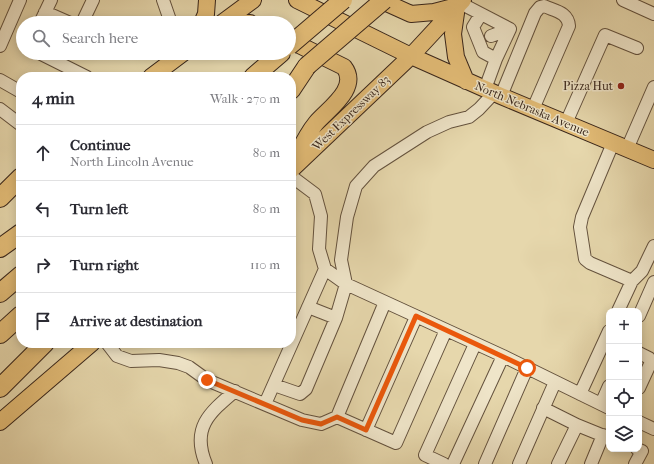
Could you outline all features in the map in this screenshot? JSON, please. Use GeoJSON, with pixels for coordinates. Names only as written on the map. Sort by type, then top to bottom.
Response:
{"type":"FeatureCollection","features":[{"type":"Feature","properties":{"kind":"highway"},"geometry":{"type":"LineString","coordinates":[[296,40],[343,0]]}},
{"type":"Feature","properties":{"kind":"highway"},"geometry":{"type":"LineString","coordinates":[[296,76],[384,0]]}},
{"type":"Feature","properties":{"kind":"highway"},"geometry":{"type":"LineString","coordinates":[[258,72],[272,60]]}},
{"type":"Feature","properties":{"kind":"highway"},"geometry":{"type":"LineString","coordinates":[[296,82],[307,66]]}},
{"type":"Feature","properties":{"kind":"highway"},"geometry":{"type":"LineString","coordinates":[[0,198],[16,181]]}},
{"type":"Feature","properties":{"kind":"highway"},"geometry":{"type":"LineString","coordinates":[[0,248],[16,237]]}},
{"type":"Feature","properties":{"kind":"highway"},"geometry":{"type":"LineString","coordinates":[[0,293],[16,279]]}},
{"type":"Feature","properties":{"kind":"highway"},"geometry":{"type":"LineString","coordinates":[[0,334],[16,320]]}},
{"type":"Feature","properties":{"kind":"highway"},"geometry":{"type":"LineString","coordinates":[[0,388],[40,348]]}},
{"type":"Feature","properties":{"kind":"main road"},"geometry":{"type":"LineString","coordinates":[[205,16],[207,0]]}},
{"type":"Feature","properties":{"kind":"main road"},"geometry":{"type":"LineString","coordinates":[[231,16],[252,0]]}},
{"type":"Feature","properties":{"kind":"main road","name":"North Nebraska Avenue"},"geometry":{"type":"LineString","coordinates":[[297,0],[411,56],[466,81],[654,160]]}},
{"type":"Feature","properties":{"kind":"main road"},"geometry":{"type":"LineString","coordinates":[[380,0],[411,14],[434,12],[460,3]]}},
{"type":"Feature","properties":{"kind":"main road"},"geometry":{"type":"LineString","coordinates":[[460,3],[453,34],[456,57],[466,81]]}},
{"type":"Feature","properties":{"kind":"main road","name":"West Expressway 83"},"geometry":{"type":"LineString","coordinates":[[296,165],[411,56],[460,3]]}},
{"type":"Feature","properties":{"kind":"main road"},"geometry":{"type":"LineString","coordinates":[[296,43],[344,67],[347,71],[348,84],[342,96],[316,123],[305,138],[296,157]]}},
{"type":"Feature","properties":{"kind":"main road"},"geometry":{"type":"LineString","coordinates":[[158,72],[174,60]]}},
{"type":"Feature","properties":{"kind":"main road"},"geometry":{"type":"LineString","coordinates":[[0,193],[16,180]]}},
{"type":"Feature","properties":{"kind":"main road"},"geometry":{"type":"LineString","coordinates":[[0,422],[86,348]]}},
{"type":"Feature","properties":{"kind":"street"},"geometry":{"type":"LineString","coordinates":[[0,46],[20,0]]}},
{"type":"Feature","properties":{"kind":"street"},"geometry":{"type":"LineString","coordinates":[[44,16],[50,0]]}},
{"type":"Feature","properties":{"kind":"street"},"geometry":{"type":"LineString","coordinates":[[85,16],[93,0]]}},
{"type":"Feature","properties":{"kind":"street"},"geometry":{"type":"LineString","coordinates":[[163,0],[169,16]]}},
{"type":"Feature","properties":{"kind":"street"},"geometry":{"type":"LineString","coordinates":[[623,0],[653,14]]}},
{"type":"Feature","properties":{"kind":"street"},"geometry":{"type":"LineString","coordinates":[[647,0],[653,14]]}},
{"type":"Feature","properties":{"kind":"street"},"geometry":{"type":"LineString","coordinates":[[460,3],[510,29]]}},
{"type":"Feature","properties":{"kind":"street"},"geometry":{"type":"LineString","coordinates":[[274,385],[300,394],[306,390],[336,318],[346,284],[341,260],[347,217],[356,186],[374,166],[426,132],[449,122],[469,117],[479,109],[493,93],[535,13],[544,6],[566,15],[569,20],[569,26],[533,109]]}},
{"type":"Feature","properties":{"kind":"street"},"geometry":{"type":"LineString","coordinates":[[481,14],[473,27],[483,38],[483,52],[496,59]]}},
{"type":"Feature","properties":{"kind":"street"},"geometry":{"type":"LineString","coordinates":[[483,38],[510,29]]}},
{"type":"Feature","properties":{"kind":"street"},"geometry":{"type":"LineString","coordinates":[[493,93],[496,59],[510,29]]}},
{"type":"Feature","properties":{"kind":"street"},"geometry":{"type":"LineString","coordinates":[[566,123],[605,35],[637,48]]}},
{"type":"Feature","properties":{"kind":"street"},"geometry":{"type":"LineString","coordinates":[[53,60],[77,72]]}},
{"type":"Feature","properties":{"kind":"street"},"geometry":{"type":"LineString","coordinates":[[0,80],[16,89]]}},
{"type":"Feature","properties":{"kind":"street"},"geometry":{"type":"LineString","coordinates":[[632,281],[590,263],[585,259],[580,226],[582,217],[654,87]]}},
{"type":"Feature","properties":{"kind":"street"},"geometry":{"type":"LineString","coordinates":[[0,109],[16,121]]}},
{"type":"Feature","properties":{"kind":"street"},"geometry":{"type":"LineString","coordinates":[[296,180],[315,194],[321,216],[319,249],[325,269],[346,284],[503,356],[605,406]]}},
{"type":"Feature","properties":{"kind":"street"},"geometry":{"type":"LineString","coordinates":[[619,308],[632,281],[642,271],[654,246]]}},
{"type":"Feature","properties":{"kind":"street"},"geometry":{"type":"LineString","coordinates":[[296,335],[325,269]]}},
{"type":"Feature","properties":{"kind":"street"},"geometry":{"type":"LineString","coordinates":[[642,309],[654,282]]}},
{"type":"Feature","properties":{"kind":"street"},"geometry":{"type":"LineString","coordinates":[[111,348],[117,356],[131,361],[159,360],[178,363],[189,367],[207,380],[302,420],[321,424],[337,417],[385,302]]}},
{"type":"Feature","properties":{"kind":"street"},"geometry":{"type":"LineString","coordinates":[[308,307],[336,318]]}},
{"type":"Feature","properties":{"kind":"street"},"geometry":{"type":"LineString","coordinates":[[366,430],[416,316]]}},
{"type":"Feature","properties":{"kind":"street"},"geometry":{"type":"LineString","coordinates":[[337,417],[396,443],[446,330]]}},
{"type":"Feature","properties":{"kind":"street"},"geometry":{"type":"LineString","coordinates":[[580,394],[606,338]]}},
{"type":"Feature","properties":{"kind":"street"},"geometry":{"type":"LineString","coordinates":[[444,464],[425,455],[475,344]]}},
{"type":"Feature","properties":{"kind":"street"},"geometry":{"type":"LineString","coordinates":[[265,404],[290,348]]}},
{"type":"Feature","properties":{"kind":"street"},"geometry":{"type":"LineString","coordinates":[[642,354],[649,358],[651,362],[642,382]]}},
{"type":"Feature","properties":{"kind":"street"},"geometry":{"type":"LineString","coordinates":[[453,464],[503,356]]}},
{"type":"Feature","properties":{"kind":"street"},"geometry":{"type":"LineString","coordinates":[[485,464],[527,368]]}},
{"type":"Feature","properties":{"kind":"street"},"geometry":{"type":"LineString","coordinates":[[519,464],[554,382]]}},
{"type":"Feature","properties":{"kind":"street"},"geometry":{"type":"LineString","coordinates":[[206,464],[201,452],[202,428],[213,410],[235,391]]}},
{"type":"Feature","properties":{"kind":"street"},"geometry":{"type":"LineString","coordinates":[[543,408],[577,425],[606,437],[591,464]]}},
{"type":"Feature","properties":{"kind":"street"},"geometry":{"type":"LineString","coordinates":[[642,423],[654,429]]}},
{"type":"Feature","properties":{"kind":"street"},"geometry":{"type":"LineString","coordinates":[[558,464],[577,425]]}},
{"type":"Feature","properties":{"kind":"street"},"geometry":{"type":"LineString","coordinates":[[635,464],[641,452]]}},
{"type":"Feature","properties":{"kind":"place","name":"Pizza Hut"},"geometry":{"type":"Point","coordinates":[621,86]}},
{"type":"Feature","properties":{"kind":"route"},"geometry":{"type":"LineString","coordinates":[[207,380],[302,420],[321,424],[337,417],[366,430],[416,316],[527,368]]}}]}
